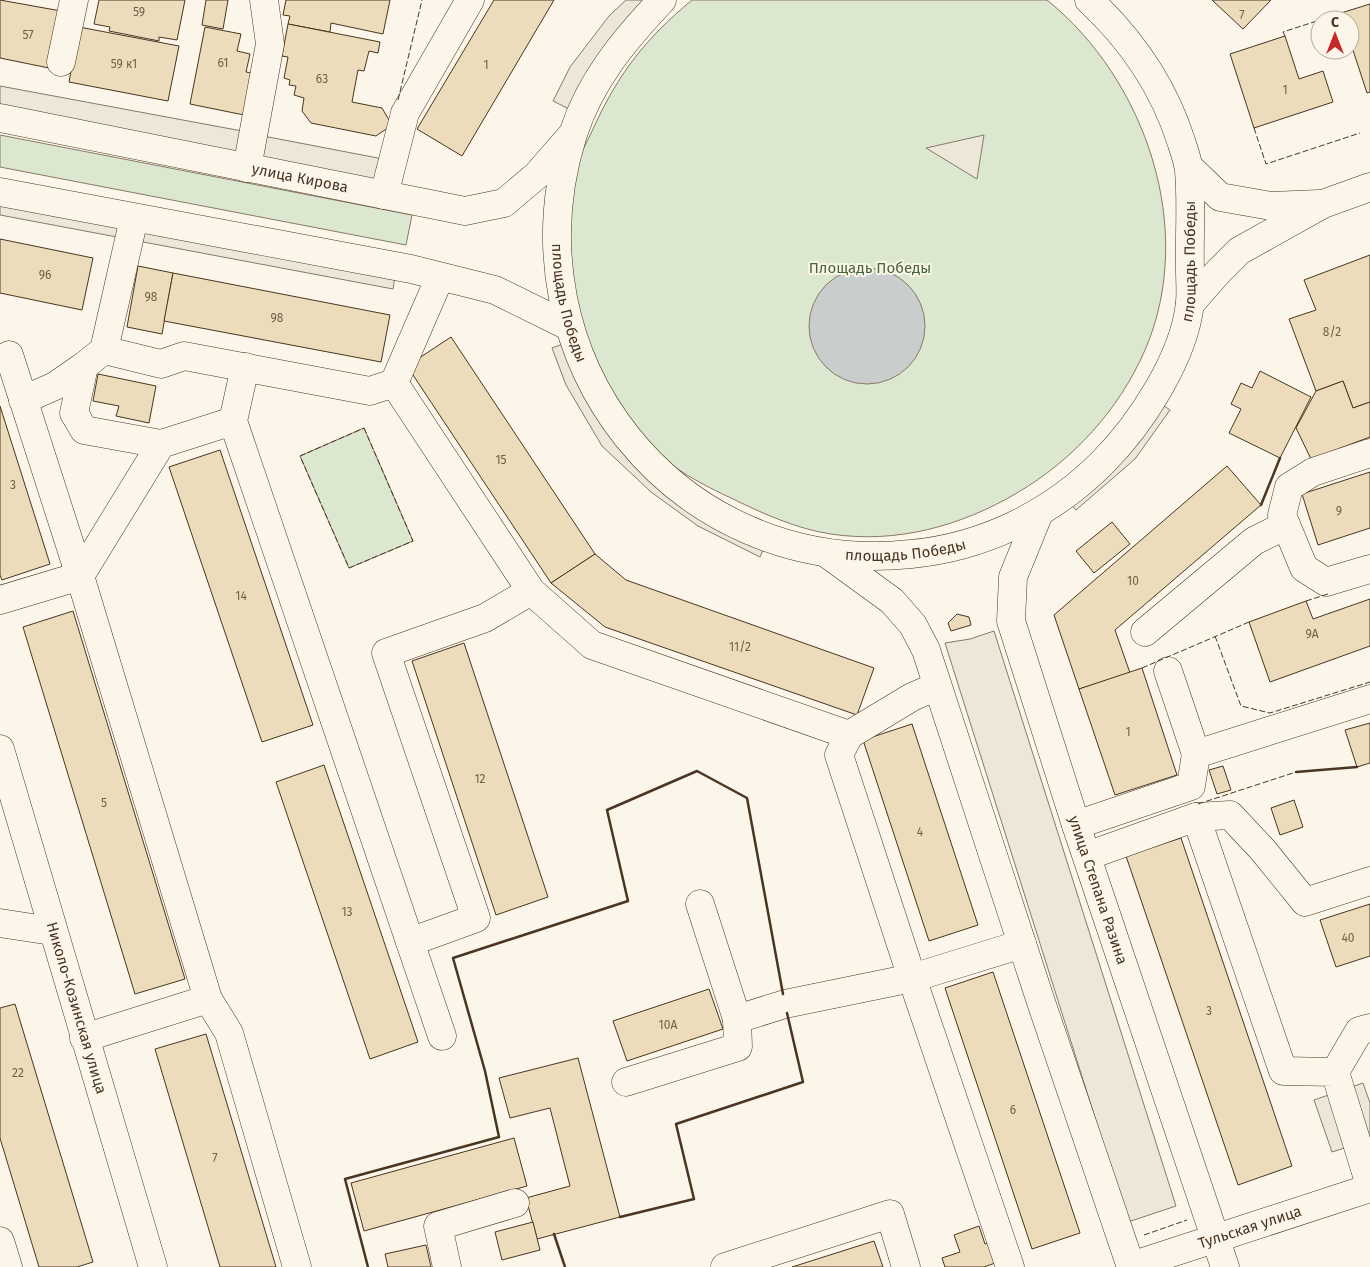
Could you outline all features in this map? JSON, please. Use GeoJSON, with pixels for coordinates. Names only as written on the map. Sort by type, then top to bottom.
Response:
{"type":"FeatureCollection","features":[{"type":"Feature","properties":{"kind":"main road"},"geometry":{"type":"LineString","coordinates":[[61,62],[74,0]]}},
{"type":"Feature","properties":{"kind":"main road"},"geometry":{"type":"LineString","coordinates":[[247,168],[270,44],[264,0]]}},
{"type":"Feature","properties":{"kind":"main road"},"geometry":{"type":"LineString","coordinates":[[384,195],[406,113],[470,0]]}},
{"type":"Feature","properties":{"kind":"main road","name":"площадь Победы"},"geometry":{"type":"LineString","coordinates":[[662,0],[620,46],[596,84],[574,133],[559,197],[557,262],[568,326],[590,382],[623,433],[664,477],[713,513],[768,538],[826,553],[882,557],[938,552],[1007,530],[1039,513],[1084,481],[1123,442],[1155,396],[1178,346],[1190,304],[1189,167],[1172,115],[1147,67],[1114,24],[1089,0]]}},
{"type":"Feature","properties":{"kind":"main road","name":"улица Кирова"},"geometry":{"type":"LineString","coordinates":[[0,118],[465,211],[504,202],[538,176],[574,133]]}},
{"type":"Feature","properties":{"kind":"main road"},"geometry":{"type":"LineString","coordinates":[[1189,167],[1220,197],[1271,206],[1323,204]]}},
{"type":"Feature","properties":{"kind":"main road"},"geometry":{"type":"LineString","coordinates":[[1190,304],[1239,251],[1323,204],[1370,187]]}},
{"type":"Feature","properties":{"kind":"main road"},"geometry":{"type":"LineString","coordinates":[[0,192],[411,269],[495,290],[568,326]]}},
{"type":"Feature","properties":{"kind":"main road"},"geometry":{"type":"LineString","coordinates":[[134,218],[94,358],[74,413],[84,430],[161,444],[233,421]]}},
{"type":"Feature","properties":{"kind":"main road"},"geometry":{"type":"LineString","coordinates":[[23,400],[55,386],[94,358],[161,364],[184,356],[370,391],[394,383],[429,298],[440,277]]}},
{"type":"Feature","properties":{"kind":"main road"},"geometry":{"type":"LineString","coordinates":[[9,355],[80,576],[208,999],[229,1033],[297,1267]]}},
{"type":"Feature","properties":{"kind":"main road"},"geometry":{"type":"LineString","coordinates":[[245,367],[233,421],[442,1036]]}},
{"type":"Feature","properties":{"kind":"main road"},"geometry":{"type":"LineString","coordinates":[[394,383],[531,591],[592,645],[849,735]]}},
{"type":"Feature","properties":{"kind":"main road"},"geometry":{"type":"LineString","coordinates":[[0,600],[80,576],[161,444]]}},
{"type":"Feature","properties":{"kind":"main road"},"geometry":{"type":"LineString","coordinates":[[1370,453],[1313,472],[1289,486],[1282,515],[1304,568],[1326,582],[1370,569]]}},
{"type":"Feature","properties":{"kind":"main road","name":"улица Степана Разина"},"geometry":{"type":"LineString","coordinates":[[1039,513],[1013,577],[1011,621],[1076,825],[1225,1267]]}},
{"type":"Feature","properties":{"kind":"main road"},"geometry":{"type":"LineString","coordinates":[[1145,632],[1254,541],[1286,525]]}},
{"type":"Feature","properties":{"kind":"main road"},"geometry":{"type":"LineString","coordinates":[[826,553],[892,601],[913,625],[926,650],[1130,1267]]}},
{"type":"Feature","properties":{"kind":"main road"},"geometry":{"type":"LineString","coordinates":[[410,942],[476,918],[386,653],[485,618],[531,591]]}},
{"type":"Feature","properties":{"kind":"main road"},"geometry":{"type":"LineString","coordinates":[[1076,825],[1191,786],[1196,754],[1168,671]]}},
{"type":"Feature","properties":{"kind":"main road"},"geometry":{"type":"LineString","coordinates":[[937,686],[912,697],[849,735],[839,755],[1010,1267]]}},
{"type":"Feature","properties":{"kind":"main road"},"geometry":{"type":"LineString","coordinates":[[1196,754],[1370,699]]}},
{"type":"Feature","properties":{"kind":"main road","name":"Николо-Козинская улица"},"geometry":{"type":"LineString","coordinates":[[0,748],[8,801],[52,931],[153,1267]]}},
{"type":"Feature","properties":{"kind":"main road"},"geometry":{"type":"LineString","coordinates":[[1087,856],[1196,817],[1230,815],[1262,848],[1305,902],[1370,881]]}},
{"type":"Feature","properties":{"kind":"main road"},"geometry":{"type":"LineString","coordinates":[[1196,817],[1283,1071],[1335,1072]]}},
{"type":"Feature","properties":{"kind":"main road"},"geometry":{"type":"LineString","coordinates":[[626,1082],[738,1047],[737,1019],[700,904]]}},
{"type":"Feature","properties":{"kind":"main road"},"geometry":{"type":"LineString","coordinates":[[0,923],[52,931]]}},
{"type":"Feature","properties":{"kind":"main road"},"geometry":{"type":"LineString","coordinates":[[737,1019],[786,1004],[912,978],[1022,944]]}},
{"type":"Feature","properties":{"kind":"main road"},"geometry":{"type":"LineString","coordinates":[[84,1038],[208,999]]}},
{"type":"Feature","properties":{"kind":"main road"},"geometry":{"type":"LineString","coordinates":[[1370,1028],[1359,1032],[1335,1072],[1370,1186]]}},
{"type":"Feature","properties":{"kind":"main road","name":"Тульская улица"},"geometry":{"type":"LineString","coordinates":[[1130,1267],[1370,1186]]}},
{"type":"Feature","properties":{"kind":"main road"},"geometry":{"type":"LineString","coordinates":[[448,1267],[438,1226],[515,1203]]}},
{"type":"Feature","properties":{"kind":"main road"},"geometry":{"type":"LineString","coordinates":[[725,1267],[890,1214],[906,1267]]}},
{"type":"Feature","properties":{"kind":"main road"},"geometry":{"type":"LineString","coordinates":[[0,1241],[8,1267]]}},
{"type":"Feature","properties":{"kind":"green space","name":"Площадь Победы"},"geometry":{"type":"Polygon","coordinates":[[[692,0],[1047,0],[1082,33],[1111,72],[1135,114],[1153,160],[1163,208],[1166,256],[1160,304],[1145,350],[1122,393],[1092,432],[1038,480],[996,505],[951,523],[927,530],[880,536],[831,534],[806,529],[781,520],[710,488],[686,475],[645,442],[589,353],[566,263],[565,247],[575,170],[612,91],[634,58],[647,43],[675,14],[692,0]]]}},
{"type":"Feature","properties":{"kind":"green space"},"geometry":{"type":"Polygon","coordinates":[[[0,135],[412,215],[406,245],[0,167],[0,135]]]}},
{"type":"Feature","properties":{"kind":"green space"},"geometry":{"type":"Polygon","coordinates":[[[364,428],[413,541],[349,568],[300,456],[364,428]]]}},
{"type":"Feature","properties":{"kind":"shaded area"},"geometry":{"type":"Polygon","coordinates":[[[626,0],[655,0],[573,111],[553,101],[570,67],[609,16],[626,0]]]}},
{"type":"Feature","properties":{"kind":"shaded area"},"geometry":{"type":"Polygon","coordinates":[[[0,86],[242,131],[237,155],[0,111],[0,86]]]}},
{"type":"Feature","properties":{"kind":"shaded area"},"geometry":{"type":"Polygon","coordinates":[[[258,135],[383,159],[378,183],[253,159],[258,135]]]}},
{"type":"Feature","properties":{"kind":"shaded area"},"geometry":{"type":"Polygon","coordinates":[[[984,135],[977,179],[926,148],[984,135]]]}},
{"type":"Feature","properties":{"kind":"shaded area"},"geometry":{"type":"Polygon","coordinates":[[[0,195],[396,270],[393,289],[0,215],[0,195]]]}},
{"type":"Feature","properties":{"kind":"shaded area"},"geometry":{"type":"Polygon","coordinates":[[[867,268],[889,272],[899,277],[908,285],[916,294],[921,304],[925,326],[921,348],[916,358],[908,367],[899,375],[889,380],[867,384],[845,380],[835,375],[826,367],[818,358],[813,348],[809,326],[813,304],[818,294],[826,285],[835,277],[845,272],[867,268]]]}},
{"type":"Feature","properties":{"kind":"shaded area"},"geometry":{"type":"Polygon","coordinates":[[[568,342],[617,437],[766,543],[760,557],[698,526],[651,492],[602,446],[566,385],[552,348],[568,342]]]}},
{"type":"Feature","properties":{"kind":"shaded area"},"geometry":{"type":"Polygon","coordinates":[[[1160,403],[1170,410],[1135,459],[1076,510],[1067,500],[1160,403]]]}},
{"type":"Feature","properties":{"kind":"shaded area"},"geometry":{"type":"Polygon","coordinates":[[[994,631],[1176,1206],[1128,1222],[945,643],[970,639],[994,631]]]}},
{"type":"Feature","properties":{"kind":"shaded area"},"geometry":{"type":"Polygon","coordinates":[[[1363,1083],[1370,1103],[1370,1140],[1332,1152],[1314,1100],[1363,1083]]]}},
{"type":"Feature","properties":{"kind":"building"},"geometry":{"type":"Polygon","coordinates":[[[0,0],[61,11],[49,68],[0,58],[0,0]]]}},
{"type":"Feature","properties":{"kind":"building"},"geometry":{"type":"Polygon","coordinates":[[[99,0],[185,0],[177,40],[159,37],[159,41],[109,31],[110,27],[94,24],[99,0]]]}},
{"type":"Feature","properties":{"kind":"building"},"geometry":{"type":"Polygon","coordinates":[[[206,0],[228,0],[223,29],[202,25],[206,0]]]}},
{"type":"Feature","properties":{"kind":"building"},"geometry":{"type":"Polygon","coordinates":[[[286,0],[390,0],[383,34],[331,23],[330,32],[288,24],[290,16],[283,15],[286,0]]]}},
{"type":"Feature","properties":{"kind":"building"},"geometry":{"type":"Polygon","coordinates":[[[494,0],[554,0],[462,156],[417,129],[494,0]]]}},
{"type":"Feature","properties":{"kind":"building"},"geometry":{"type":"Polygon","coordinates":[[[1212,0],[1271,0],[1243,29],[1212,0]]]}},
{"type":"Feature","properties":{"kind":"building"},"geometry":{"type":"Polygon","coordinates":[[[1370,4],[1370,92],[1367,93],[1356,60],[1360,60],[1360,10],[1351,10],[1370,4]]]}},
{"type":"Feature","properties":{"kind":"building"},"geometry":{"type":"Polygon","coordinates":[[[288,24],[380,42],[378,53],[369,51],[364,71],[358,70],[352,102],[382,108],[392,125],[376,136],[311,123],[302,111],[304,98],[294,95],[296,86],[289,85],[290,80],[284,78],[288,57],[282,56],[288,24]]]}},
{"type":"Feature","properties":{"kind":"building"},"geometry":{"type":"Polygon","coordinates":[[[79,27],[179,46],[168,101],[69,82],[79,27]]]}},
{"type":"Feature","properties":{"kind":"building"},"geometry":{"type":"Polygon","coordinates":[[[205,27],[241,34],[237,51],[250,54],[246,72],[252,73],[244,115],[190,104],[205,27]]]}},
{"type":"Feature","properties":{"kind":"building"},"geometry":{"type":"Polygon","coordinates":[[[1285,36],[1299,79],[1323,71],[1333,102],[1254,128],[1230,54],[1285,36]]]}},
{"type":"Feature","properties":{"kind":"building"},"geometry":{"type":"Polygon","coordinates":[[[0,239],[93,258],[82,310],[0,293],[0,239]]]}},
{"type":"Feature","properties":{"kind":"building"},"geometry":{"type":"Polygon","coordinates":[[[1370,255],[1370,402],[1353,408],[1343,381],[1316,391],[1289,319],[1316,310],[1304,280],[1370,255]]]}},
{"type":"Feature","properties":{"kind":"building"},"geometry":{"type":"Polygon","coordinates":[[[138,266],[173,273],[162,334],[127,327],[138,266]]]}},
{"type":"Feature","properties":{"kind":"building"},"geometry":{"type":"Polygon","coordinates":[[[173,273],[390,315],[381,362],[164,321],[173,273]]]}},
{"type":"Feature","properties":{"kind":"building"},"geometry":{"type":"Polygon","coordinates":[[[451,337],[595,554],[551,583],[407,366],[451,337]]]}},
{"type":"Feature","properties":{"kind":"building"},"geometry":{"type":"Polygon","coordinates":[[[1260,371],[1311,397],[1280,458],[1229,433],[1241,409],[1231,404],[1241,383],[1252,388],[1260,371]]]}},
{"type":"Feature","properties":{"kind":"building"},"geometry":{"type":"Polygon","coordinates":[[[98,374],[156,386],[149,423],[116,416],[119,406],[93,401],[98,374]]]}},
{"type":"Feature","properties":{"kind":"building"},"geometry":{"type":"Polygon","coordinates":[[[1343,381],[1353,408],[1370,402],[1370,437],[1311,459],[1296,428],[1316,391],[1343,381]]]}},
{"type":"Feature","properties":{"kind":"building"},"geometry":{"type":"Polygon","coordinates":[[[0,406],[50,564],[2,580],[0,575],[0,406]]]}},
{"type":"Feature","properties":{"kind":"building"},"geometry":{"type":"Polygon","coordinates":[[[220,450],[313,725],[262,742],[169,467],[220,450]]]}},
{"type":"Feature","properties":{"kind":"building"},"geometry":{"type":"Polygon","coordinates":[[[1227,466],[1261,505],[1115,630],[1130,673],[1079,689],[1054,615],[1227,466]]]}},
{"type":"Feature","properties":{"kind":"building"},"geometry":{"type":"Polygon","coordinates":[[[1370,472],[1370,528],[1318,545],[1302,494],[1370,472]]]}},
{"type":"Feature","properties":{"kind":"building"},"geometry":{"type":"Polygon","coordinates":[[[1112,522],[1130,544],[1094,573],[1076,551],[1112,522]]]}},
{"type":"Feature","properties":{"kind":"building"},"geometry":{"type":"Polygon","coordinates":[[[595,554],[626,580],[874,668],[857,715],[605,627],[551,583],[595,554]]]}},
{"type":"Feature","properties":{"kind":"building"},"geometry":{"type":"Polygon","coordinates":[[[1370,599],[1370,646],[1270,682],[1249,622],[1306,601],[1313,619],[1370,599]]]}},
{"type":"Feature","properties":{"kind":"building"},"geometry":{"type":"Polygon","coordinates":[[[73,611],[185,979],[135,994],[23,627],[73,611]]]}},
{"type":"Feature","properties":{"kind":"building"},"geometry":{"type":"Polygon","coordinates":[[[957,614],[969,617],[971,625],[951,631],[948,623],[957,614]]]}},
{"type":"Feature","properties":{"kind":"building"},"geometry":{"type":"Polygon","coordinates":[[[464,643],[548,897],[496,915],[412,661],[464,643]]]}},
{"type":"Feature","properties":{"kind":"building"},"geometry":{"type":"Polygon","coordinates":[[[1142,668],[1177,775],[1115,795],[1079,689],[1142,668]]]}},
{"type":"Feature","properties":{"kind":"building"},"geometry":{"type":"Polygon","coordinates":[[[1370,723],[1370,763],[1357,767],[1345,730],[1370,723]]]}},
{"type":"Feature","properties":{"kind":"building"},"geometry":{"type":"Polygon","coordinates":[[[912,724],[978,925],[929,941],[863,740],[912,724]]]}},
{"type":"Feature","properties":{"kind":"building"},"geometry":{"type":"Polygon","coordinates":[[[324,765],[418,1042],[370,1059],[276,782],[324,765]]]}},
{"type":"Feature","properties":{"kind":"building"},"geometry":{"type":"Polygon","coordinates":[[[1223,766],[1231,790],[1217,794],[1209,770],[1223,766]]]}},
{"type":"Feature","properties":{"kind":"building"},"geometry":{"type":"Polygon","coordinates":[[[1294,800],[1303,827],[1280,835],[1271,808],[1294,800]]]}},
{"type":"Feature","properties":{"kind":"building"},"geometry":{"type":"Polygon","coordinates":[[[1181,838],[1292,1166],[1238,1185],[1126,856],[1181,838]]]}},
{"type":"Feature","properties":{"kind":"building"},"geometry":{"type":"Polygon","coordinates":[[[1370,904],[1370,956],[1336,967],[1320,920],[1370,904]]]}},
{"type":"Feature","properties":{"kind":"building"},"geometry":{"type":"Polygon","coordinates":[[[993,972],[1080,1233],[1032,1249],[945,988],[993,972]]]}},
{"type":"Feature","properties":{"kind":"building"},"geometry":{"type":"Polygon","coordinates":[[[709,989],[723,1029],[627,1061],[613,1021],[709,989]]]}},
{"type":"Feature","properties":{"kind":"building"},"geometry":{"type":"Polygon","coordinates":[[[15,1004],[93,1262],[77,1267],[39,1267],[0,1138],[0,1008],[15,1004]]]}},
{"type":"Feature","properties":{"kind":"building"},"geometry":{"type":"Polygon","coordinates":[[[206,1034],[276,1267],[220,1267],[155,1049],[206,1034]]]}},
{"type":"Feature","properties":{"kind":"building"},"geometry":{"type":"Polygon","coordinates":[[[578,1058],[620,1217],[537,1239],[526,1198],[570,1186],[550,1108],[510,1118],[499,1078],[578,1058]]]}},
{"type":"Feature","properties":{"kind":"building"},"geometry":{"type":"Polygon","coordinates":[[[514,1138],[527,1186],[364,1231],[351,1183],[514,1138]]]}},
{"type":"Feature","properties":{"kind":"building"},"geometry":{"type":"Polygon","coordinates":[[[533,1222],[540,1250],[502,1260],[495,1232],[533,1222]]]}},
{"type":"Feature","properties":{"kind":"building"},"geometry":{"type":"Polygon","coordinates":[[[979,1226],[985,1244],[991,1242],[998,1262],[984,1267],[945,1267],[942,1258],[960,1252],[954,1235],[979,1226]]]}},
{"type":"Feature","properties":{"kind":"building"},"geometry":{"type":"Polygon","coordinates":[[[874,1241],[883,1267],[792,1267],[874,1241]]]}},
{"type":"Feature","properties":{"kind":"building"},"geometry":{"type":"Polygon","coordinates":[[[426,1245],[431,1267],[388,1267],[385,1254],[426,1245]]]}},
{"type":"Feature","properties":{"kind":"fence"},"geometry":{"type":"LineString","coordinates":[[398,100],[422,0]]}},
{"type":"Feature","properties":{"kind":"fence"},"geometry":{"type":"LineString","coordinates":[[1285,36],[1283,32],[1310,23]]}},
{"type":"Feature","properties":{"kind":"fence"},"geometry":{"type":"LineString","coordinates":[[1254,128],[1266,164],[1360,133]]}},
{"type":"Feature","properties":{"kind":"fence"},"geometry":{"type":"LineString","coordinates":[[364,428],[413,541],[349,568],[300,456],[364,428]]}},
{"type":"Feature","properties":{"kind":"fence"},"geometry":{"type":"LineString","coordinates":[[1306,601],[1328,594]]}},
{"type":"Feature","properties":{"kind":"fence"},"geometry":{"type":"LineString","coordinates":[[1142,668],[1249,622]]}},
{"type":"Feature","properties":{"kind":"fence"},"geometry":{"type":"LineString","coordinates":[[1215,636],[1241,706],[1270,713],[1370,682]]}},
{"type":"Feature","properties":{"kind":"fence"},"geometry":{"type":"LineString","coordinates":[[1198,804],[1296,772]]}},
{"type":"Feature","properties":{"kind":"fence"},"geometry":{"type":"LineString","coordinates":[[1144,1235],[1187,1220]]}},
{"type":"Feature","properties":{"kind":"wall"},"geometry":{"type":"LineString","coordinates":[[1261,505],[1280,458]]}},
{"type":"Feature","properties":{"kind":"wall"},"geometry":{"type":"LineString","coordinates":[[1296,772],[1357,767]]}},
{"type":"Feature","properties":{"kind":"wall"},"geometry":{"type":"LineString","coordinates":[[368,1267],[345,1179],[499,1137],[485,1071],[453,958],[628,901],[607,810],[697,771],[747,798],[783,994]]}},
{"type":"Feature","properties":{"kind":"wall"},"geometry":{"type":"LineString","coordinates":[[620,1217],[694,1199],[676,1124],[803,1082],[787,1013]]}},
{"type":"Feature","properties":{"kind":"wall"},"geometry":{"type":"LineString","coordinates":[[554,1234],[565,1267]]}}]}
